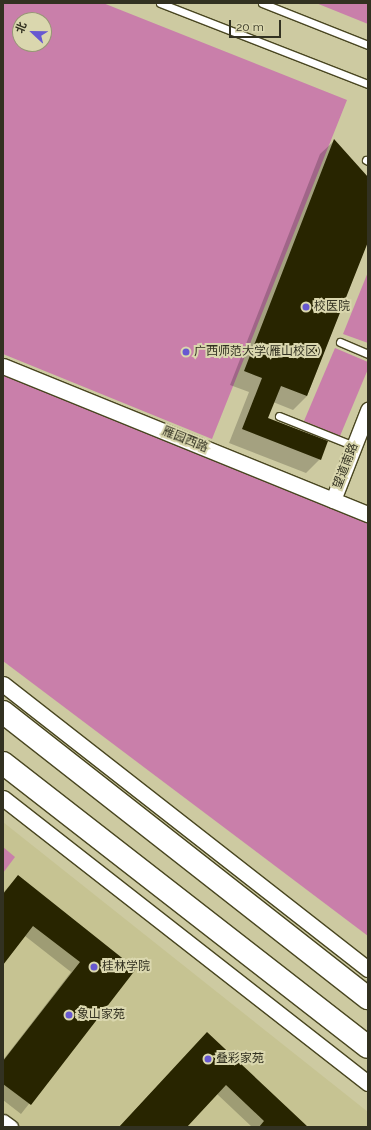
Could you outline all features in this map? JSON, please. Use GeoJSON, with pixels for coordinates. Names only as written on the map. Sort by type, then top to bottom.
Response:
{"type":"FeatureCollection","features":[{"type":"Feature","properties":{"kind":"main road"},"geometry":{"type":"LineString","coordinates":[[3,712],[368,998]]}},
{"type":"Feature","properties":{"kind":"main road"},"geometry":{"type":"LineString","coordinates":[[3,763],[368,1047]]}},
{"type":"Feature","properties":{"kind":"street","name":"雁园西路"},"geometry":{"type":"LineString","coordinates":[[3,366],[368,514]]}},
{"type":"Feature","properties":{"kind":"street","name":"望道南路"},"geometry":{"type":"LineString","coordinates":[[333,500],[368,410]]}},
{"type":"Feature","properties":{"kind":"street"},"geometry":{"type":"LineString","coordinates":[[3,684],[368,969]]}},
{"type":"Feature","properties":{"kind":"street"},"geometry":{"type":"LineString","coordinates":[[3,798],[368,1082]]}},
{"type":"Feature","properties":{"kind":"street"},"geometry":{"type":"LineString","coordinates":[[3,1122],[10,1127]]}},
{"type":"Feature","properties":{"kind":"lane"},"geometry":{"type":"LineString","coordinates":[[160,3],[368,84]]}},
{"type":"Feature","properties":{"kind":"lane"},"geometry":{"type":"LineString","coordinates":[[262,3],[368,45]]}},
{"type":"Feature","properties":{"kind":"lane"},"geometry":{"type":"LineString","coordinates":[[340,342],[368,354]]}},
{"type":"Feature","properties":{"kind":"lane"},"geometry":{"type":"LineString","coordinates":[[279,416],[354,446]]}},
{"type":"Feature","properties":{"kind":"shaded area"},"geometry":{"type":"Polygon","coordinates":[[[3,3],[103,3],[347,100],[212,439],[3,354],[3,3]]]}},
{"type":"Feature","properties":{"kind":"shaded area"},"geometry":{"type":"Polygon","coordinates":[[[316,3],[368,3],[368,24],[316,3]]]}},
{"type":"Feature","properties":{"kind":"shaded area"},"geometry":{"type":"Polygon","coordinates":[[[368,272],[368,343],[343,334],[368,272]]]}},
{"type":"Feature","properties":{"kind":"shaded area"},"geometry":{"type":"Polygon","coordinates":[[[335,348],[368,362],[368,369],[340,436],[304,421],[335,348]]]}},
{"type":"Feature","properties":{"kind":"shaded area"},"geometry":{"type":"Polygon","coordinates":[[[3,366],[368,514],[368,936],[3,661],[3,366]]]}},
{"type":"Feature","properties":{"kind":"shaded area","name":"桂林学院"},"geometry":{"type":"Polygon","coordinates":[[[3,822],[368,1112],[368,1127],[3,1127],[3,822]]]}},
{"type":"Feature","properties":{"kind":"shaded area"},"geometry":{"type":"Polygon","coordinates":[[[3,847],[15,857],[3,873],[3,847]]]}},
{"type":"Feature","properties":{"kind":"building","name":"校医院"},"geometry":{"type":"Polygon","coordinates":[[[334,139],[368,177],[368,242],[307,396],[281,386],[268,418],[328,441],[321,460],[242,429],[262,378],[244,371],[334,139]]]}},
{"type":"Feature","properties":{"kind":"building","name":"象山家苑"},"geometry":{"type":"Polygon","coordinates":[[[18,875],[136,969],[31,1105],[3,1084],[3,1061],[80,962],[33,926],[3,965],[3,894],[18,875]]]}},
{"type":"Feature","properties":{"kind":"building","name":"叠彩家苑"},"geometry":{"type":"Polygon","coordinates":[[[207,1032],[308,1127],[259,1127],[264,1121],[226,1085],[187,1127],[119,1127],[207,1032]]]}},
{"type":"Feature","properties":{"kind":"place","name":"校医院"},"geometry":{"type":"Point","coordinates":[306,307]}},
{"type":"Feature","properties":{"kind":"place","name":"广西师范大学(雁山校区)"},"geometry":{"type":"Point","coordinates":[186,352]}},
{"type":"Feature","properties":{"kind":"place","name":"桂林学院"},"geometry":{"type":"Point","coordinates":[94,967]}},
{"type":"Feature","properties":{"kind":"place","name":"象山家苑"},"geometry":{"type":"Point","coordinates":[69,1015]}},
{"type":"Feature","properties":{"kind":"place","name":"叠彩家苑"},"geometry":{"type":"Point","coordinates":[208,1059]}}]}
